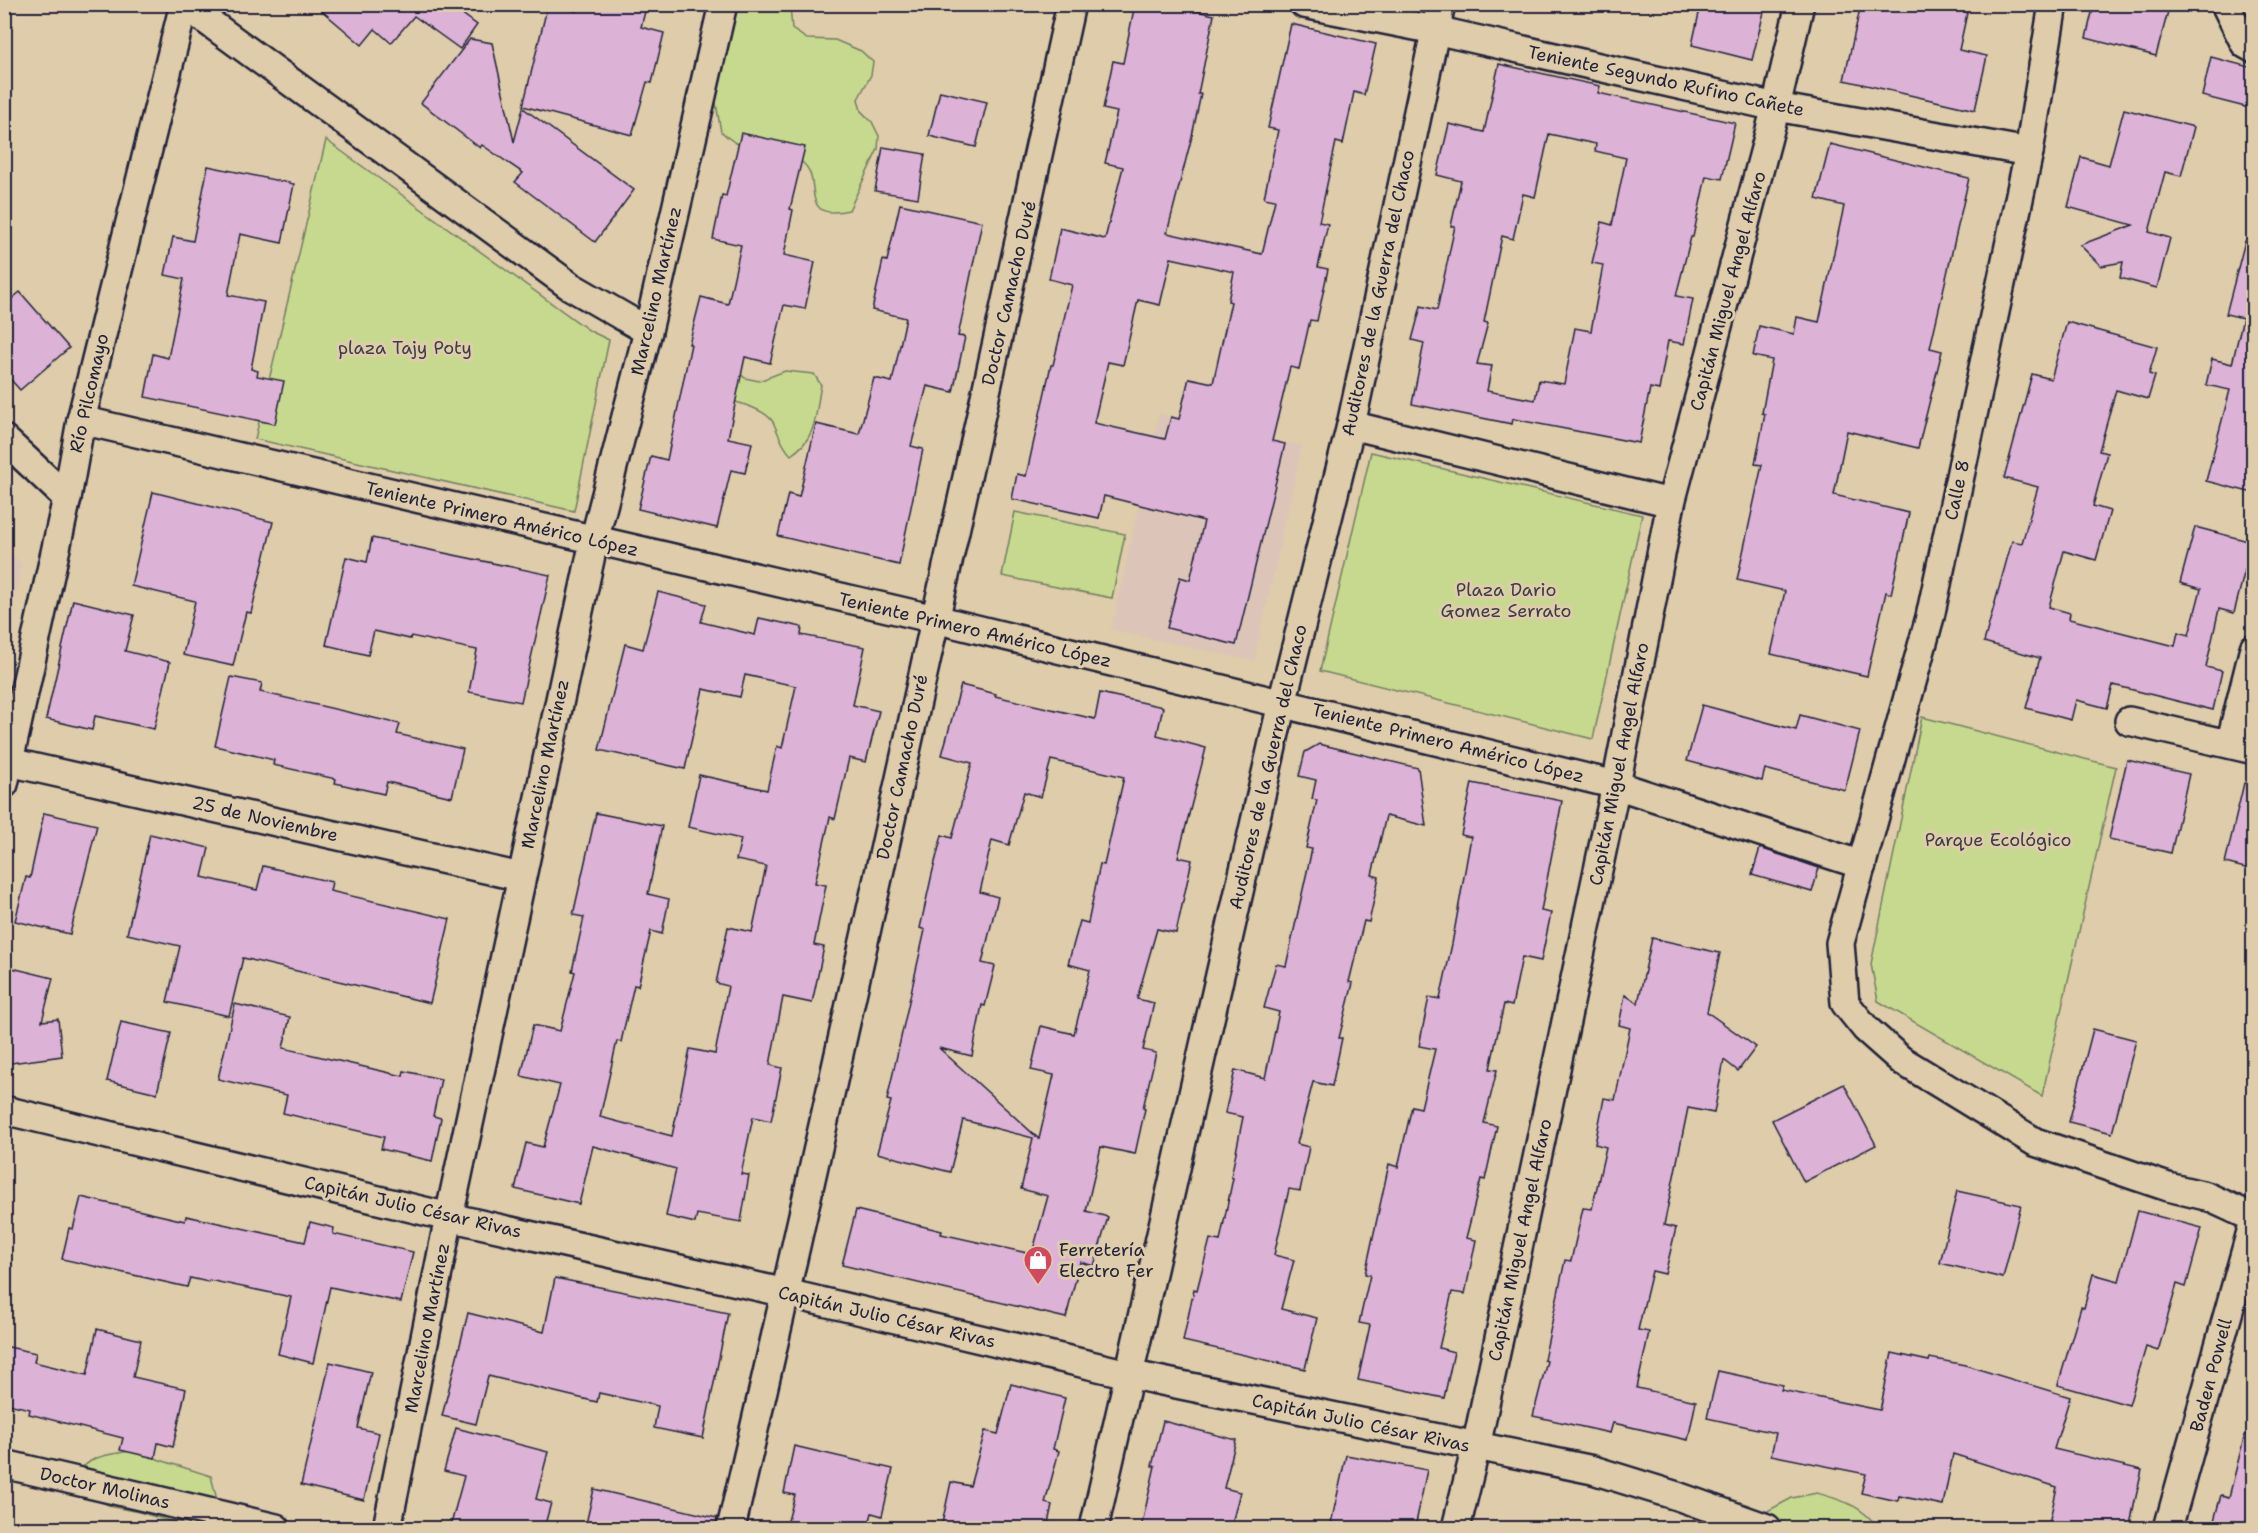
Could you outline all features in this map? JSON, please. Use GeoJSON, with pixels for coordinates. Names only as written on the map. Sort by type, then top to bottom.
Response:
{"type":"FeatureCollection","features":[{"type":"Feature","properties":{"kind":"street"},"geometry":{"type":"LineString","coordinates":[[184,4],[570,286],[648,331]]}},
{"type":"Feature","properties":{"kind":"street","name":"Río Pilcomayo"},"geometry":{"type":"LineString","coordinates":[[7,773],[67,498],[81,420],[184,4]]}},
{"type":"Feature","properties":{"kind":"street","name":"Marcelino Martínez"},"geometry":{"type":"LineString","coordinates":[[387,1528],[449,1217],[594,541],[648,331],[723,4]]}},
{"type":"Feature","properties":{"kind":"street","name":"Doctor Camacho Duré"},"geometry":{"type":"LineString","coordinates":[[731,1528],[786,1293],[1019,250],[1071,4]]}},
{"type":"Feature","properties":{"kind":"street","name":"Teniente Segundo Rufino Cañete"},"geometry":{"type":"LineString","coordinates":[[1304,4],[1438,17],[1776,107],[2029,152]]}},
{"type":"Feature","properties":{"kind":"street","name":"Capitán Miguel Angel Alfaro"},"geometry":{"type":"LineString","coordinates":[[1456,1528],[1476,1446],[1616,785],[1671,503],[1776,107],[1800,4]]}},
{"type":"Feature","properties":{"kind":"street","name":"Calle 8"},"geometry":{"type":"LineString","coordinates":[[2053,4],[2029,152],[1930,617],[1840,943],[1845,1003],[1875,1037],[1901,1060],[2035,1142],[2147,1180],[2205,1196],[2253,1220]]}},
{"type":"Feature","properties":{"kind":"street"},"geometry":{"type":"LineString","coordinates":[[2225,4],[2249,47]]}},
{"type":"Feature","properties":{"kind":"street","name":"Auditores de la Guerra del Chaco"},"geometry":{"type":"LineString","coordinates":[[1094,1528],[1282,703],[1351,425],[1438,17]]}},
{"type":"Feature","properties":{"kind":"street","name":"Teniente Primero Américo López"},"geometry":{"type":"LineString","coordinates":[[81,420],[935,619],[1616,785],[1862,865]]}},
{"type":"Feature","properties":{"kind":"street"},"geometry":{"type":"LineString","coordinates":[[1351,425],[1671,503]]}},
{"type":"Feature","properties":{"kind":"street"},"geometry":{"type":"LineString","coordinates":[[4,439],[67,498]]}},
{"type":"Feature","properties":{"kind":"street"},"geometry":{"type":"LineString","coordinates":[[2129,721],[2242,747],[2253,648]]}},
{"type":"Feature","properties":{"kind":"street","name":"25 de Noviembre"},"geometry":{"type":"LineString","coordinates":[[7,773],[521,877]]}},
{"type":"Feature","properties":{"kind":"street","name":"Capitán Julio César Rivas"},"geometry":{"type":"LineString","coordinates":[[4,1110],[449,1217],[786,1293],[1128,1374],[1593,1470],[1677,1496],[1767,1528]]}},
{"type":"Feature","properties":{"kind":"street","name":"Baden Powell"},"geometry":{"type":"LineString","coordinates":[[2168,1528],[2253,1220]]}},
{"type":"Feature","properties":{"kind":"street","name":"Doctor Molinas"},"geometry":{"type":"LineString","coordinates":[[4,1464],[276,1528]]}},
{"type":"Feature","properties":{"kind":"shaded area"},"geometry":{"type":"Polygon","coordinates":[[[1159,414],[1302,446],[1254,661],[1111,630],[1159,414]]]}},
{"type":"Feature","properties":{"kind":"shaded area"},"geometry":{"type":"Polygon","coordinates":[[[5,549],[22,564],[5,641],[5,549]]]}},
{"type":"Feature","properties":{"kind":"green space"},"geometry":{"type":"Polygon","coordinates":[[[728,5],[790,5],[792,29],[807,39],[835,40],[861,51],[873,62],[871,75],[858,99],[861,111],[872,122],[879,136],[878,149],[849,210],[833,212],[823,210],[817,205],[809,171],[797,158],[740,145],[721,132],[714,92],[722,52],[729,40],[731,26],[728,5]]]}},
{"type":"Feature","properties":{"kind":"green space","name":"plaza Tajy Poty"},"geometry":{"type":"Polygon","coordinates":[[[326,140],[590,331],[609,340],[574,511],[255,439],[326,140]]]}},
{"type":"Feature","properties":{"kind":"green space"},"geometry":{"type":"Polygon","coordinates":[[[722,357],[745,378],[759,381],[785,371],[814,374],[821,385],[814,424],[806,441],[791,455],[769,417],[746,405],[714,396],[722,357]]]}},
{"type":"Feature","properties":{"kind":"green space","name":"Plaza Dario Gomez Serrato"},"geometry":{"type":"Polygon","coordinates":[[[1371,452],[1642,515],[1593,739],[1320,671],[1371,452]]]}},
{"type":"Feature","properties":{"kind":"green space"},"geometry":{"type":"Polygon","coordinates":[[[1015,512],[1125,534],[1112,598],[1002,576],[1015,512]]]}},
{"type":"Feature","properties":{"kind":"green space","name":"Parque Ecológico"},"geometry":{"type":"Polygon","coordinates":[[[1922,717],[2116,767],[2042,1096],[1878,1001],[1871,964],[1922,717]]]}},
{"type":"Feature","properties":{"kind":"green space"},"geometry":{"type":"Polygon","coordinates":[[[140,1451],[160,1460],[211,1476],[217,1500],[203,1522],[176,1523],[113,1507],[90,1497],[74,1478],[80,1470],[98,1457],[140,1451]]]}},
{"type":"Feature","properties":{"kind":"green space"},"geometry":{"type":"Polygon","coordinates":[[[1817,1493],[1851,1505],[1865,1514],[1879,1528],[1752,1528],[1760,1515],[1792,1498],[1817,1493]]]}},
{"type":"Feature","properties":{"kind":"building"},"geometry":{"type":"Polygon","coordinates":[[[314,4],[449,4],[477,25],[460,49],[414,16],[391,43],[375,29],[362,45],[314,4]]]}},
{"type":"Feature","properties":{"kind":"building"},"geometry":{"type":"Polygon","coordinates":[[[548,4],[576,11],[578,4],[647,4],[641,27],[664,33],[652,83],[647,82],[632,135],[523,106],[548,4]]]}},
{"type":"Feature","properties":{"kind":"building"},"geometry":{"type":"Polygon","coordinates":[[[1135,4],[1166,4],[1214,15],[1192,136],[1167,233],[1262,254],[1275,200],[1264,198],[1278,130],[1268,128],[1291,24],[1376,44],[1364,95],[1354,92],[1343,144],[1336,142],[1319,222],[1328,224],[1318,267],[1328,269],[1317,321],[1310,320],[1299,369],[1290,367],[1272,441],[1285,444],[1236,645],[1167,628],[1180,577],[1190,580],[1204,521],[1104,496],[1099,518],[1012,499],[1017,474],[1026,476],[1072,285],[1049,279],[1060,228],[1105,239],[1123,167],[1105,163],[1117,112],[1103,109],[1113,61],[1123,63],[1135,4]],[[1171,258],[1160,305],[1138,300],[1123,365],[1108,362],[1094,423],[1165,439],[1171,417],[1179,419],[1189,378],[1213,383],[1231,302],[1228,301],[1234,272],[1171,258]]]}},
{"type":"Feature","properties":{"kind":"building"},"geometry":{"type":"Polygon","coordinates":[[[1701,4],[1766,4],[1752,60],[1692,45],[1701,4]]]}},
{"type":"Feature","properties":{"kind":"building"},"geometry":{"type":"Polygon","coordinates":[[[1861,4],[1969,4],[1959,50],[1987,56],[1975,110],[1844,80],[1861,4]]]}},
{"type":"Feature","properties":{"kind":"building"},"geometry":{"type":"Polygon","coordinates":[[[2094,4],[2170,4],[2156,56],[2086,38],[2094,4]]]}},
{"type":"Feature","properties":{"kind":"building"},"geometry":{"type":"Polygon","coordinates":[[[470,39],[492,43],[514,142],[523,108],[634,190],[595,242],[515,182],[523,173],[482,145],[480,148],[421,103],[470,39]]]}},
{"type":"Feature","properties":{"kind":"building"},"geometry":{"type":"Polygon","coordinates":[[[2211,57],[2253,68],[2253,109],[2202,96],[2211,57]]]}},
{"type":"Feature","properties":{"kind":"building"},"geometry":{"type":"Polygon","coordinates":[[[1499,64],[1600,86],[1598,93],[1735,123],[1722,179],[1706,176],[1693,237],[1691,237],[1676,296],[1693,299],[1684,344],[1668,341],[1659,390],[1650,388],[1639,443],[1513,419],[1512,424],[1412,404],[1424,343],[1412,340],[1421,306],[1437,310],[1455,226],[1451,226],[1461,181],[1437,175],[1449,124],[1484,132],[1499,64]],[[1549,134],[1535,197],[1523,194],[1513,239],[1502,236],[1484,322],[1488,323],[1477,364],[1492,366],[1487,391],[1535,400],[1539,380],[1564,384],[1575,328],[1591,331],[1603,265],[1592,263],[1602,222],[1612,225],[1626,158],[1595,151],[1596,144],[1549,134]]]}},
{"type":"Feature","properties":{"kind":"building"},"geometry":{"type":"Polygon","coordinates":[[[940,91],[987,102],[976,147],[929,136],[940,91]]]}},
{"type":"Feature","properties":{"kind":"building"},"geometry":{"type":"Polygon","coordinates":[[[2124,109],[2194,127],[2181,176],[2165,172],[2149,232],[2170,238],[2157,288],[2120,278],[2123,262],[2101,266],[2080,245],[2133,225],[2068,207],[2081,157],[2109,165],[2124,109]]]}},
{"type":"Feature","properties":{"kind":"building"},"geometry":{"type":"Polygon","coordinates":[[[741,133],[805,147],[790,209],[793,210],[784,255],[815,262],[805,309],[784,305],[770,363],[745,357],[728,438],[752,443],[745,473],[731,470],[717,528],[638,509],[651,456],[667,460],[691,344],[689,344],[701,297],[728,304],[741,245],[713,239],[722,195],[726,196],[741,133]]]}},
{"type":"Feature","properties":{"kind":"building"},"geometry":{"type":"Polygon","coordinates":[[[1830,144],[1969,178],[1930,348],[1942,351],[1918,448],[1847,431],[1834,495],[1909,513],[1891,594],[1886,592],[1867,676],[1771,654],[1785,591],[1737,580],[1762,465],[1755,464],[1765,414],[1762,413],[1772,360],[1753,356],[1759,326],[1794,334],[1797,317],[1819,322],[1844,206],[1816,199],[1830,144]]]}},
{"type":"Feature","properties":{"kind":"building"},"geometry":{"type":"Polygon","coordinates":[[[883,147],[925,154],[918,198],[875,191],[883,147]]]}},
{"type":"Feature","properties":{"kind":"building"},"geometry":{"type":"Polygon","coordinates":[[[208,166],[294,184],[282,243],[240,234],[228,295],[264,302],[251,369],[258,371],[257,376],[284,381],[275,424],[145,397],[153,354],[168,358],[184,279],[165,275],[173,237],[193,241],[208,166]]]}},
{"type":"Feature","properties":{"kind":"building"},"geometry":{"type":"Polygon","coordinates":[[[900,204],[982,222],[958,336],[965,337],[953,392],[927,386],[911,446],[923,449],[899,565],[778,536],[788,494],[799,497],[816,424],[859,434],[874,378],[892,382],[906,318],[872,310],[883,260],[887,261],[900,204]]]}},
{"type":"Feature","properties":{"kind":"building"},"geometry":{"type":"Polygon","coordinates":[[[2245,241],[2253,242],[2253,493],[2206,481],[2230,390],[2206,385],[2212,359],[2232,364],[2243,318],[2226,314],[2245,241]]]}},
{"type":"Feature","properties":{"kind":"building"},"geometry":{"type":"Polygon","coordinates":[[[20,292],[69,348],[20,390],[4,372],[4,305],[20,292]]]}},
{"type":"Feature","properties":{"kind":"building"},"geometry":{"type":"Polygon","coordinates":[[[2067,322],[2157,347],[2149,374],[2155,376],[2148,399],[2116,390],[2099,451],[2107,453],[2093,506],[2110,511],[2096,560],[2064,551],[2049,607],[2070,613],[2069,619],[2175,646],[2178,632],[2189,635],[2201,589],[2180,583],[2195,527],[2252,542],[2234,613],[2219,609],[2206,667],[2222,671],[2213,710],[2113,685],[2107,708],[2076,700],[2071,720],[2026,708],[2040,658],[1984,642],[2012,541],[2022,543],[2038,487],[2004,478],[2032,374],[2051,379],[2067,322]]]}},
{"type":"Feature","properties":{"kind":"building"},"geometry":{"type":"Polygon","coordinates":[[[153,492],[273,522],[251,613],[246,612],[233,666],[183,655],[195,601],[131,586],[153,492]]]}},
{"type":"Feature","properties":{"kind":"building"},"geometry":{"type":"Polygon","coordinates":[[[372,538],[550,575],[521,702],[469,692],[477,650],[374,631],[368,655],[326,645],[346,557],[367,562],[372,538]]]}},
{"type":"Feature","properties":{"kind":"building"},"geometry":{"type":"Polygon","coordinates":[[[658,592],[706,604],[701,622],[755,635],[759,618],[802,627],[801,635],[865,647],[853,705],[879,711],[866,762],[849,758],[835,819],[830,817],[815,883],[826,885],[814,945],[824,947],[812,1003],[783,997],[770,1065],[782,1068],[771,1121],[753,1117],[741,1174],[749,1175],[741,1222],[697,1214],[695,1223],[666,1216],[676,1169],[593,1146],[579,1204],[515,1189],[526,1143],[543,1147],[560,1085],[521,1076],[533,1025],[560,1031],[575,972],[572,971],[584,917],[573,915],[596,813],[662,826],[648,894],[669,899],[662,934],[651,931],[638,986],[634,985],[621,1042],[617,1041],[600,1117],[672,1136],[690,1049],[715,1054],[728,986],[716,983],[728,927],[752,932],[766,866],[736,860],[741,839],[688,827],[699,775],[767,790],[777,746],[782,748],[796,686],[745,675],[740,697],[703,689],[685,769],[599,750],[625,644],[643,649],[658,592]]]}},
{"type":"Feature","properties":{"kind":"building"},"geometry":{"type":"Polygon","coordinates":[[[73,600],[134,615],[125,651],[170,662],[154,729],[95,716],[92,730],[46,719],[73,600]]]}},
{"type":"Feature","properties":{"kind":"building"},"geometry":{"type":"Polygon","coordinates":[[[231,677],[262,683],[260,692],[400,724],[397,734],[463,749],[452,797],[387,782],[384,794],[335,783],[336,779],[273,765],[274,760],[215,746],[231,677]]]}},
{"type":"Feature","properties":{"kind":"building"},"geometry":{"type":"Polygon","coordinates":[[[961,685],[996,694],[995,696],[1095,719],[1100,693],[1163,707],[1157,735],[1206,748],[1178,857],[1192,860],[1176,933],[1157,929],[1137,999],[1154,1003],[1143,1050],[1156,1053],[1135,1154],[1101,1147],[1086,1211],[1108,1217],[1094,1266],[1080,1262],[1066,1318],[842,1265],[856,1210],[942,1231],[941,1234],[1032,1254],[1048,1196],[1021,1189],[1033,1138],[963,1120],[950,1172],[877,1153],[891,1101],[887,1100],[925,930],[920,928],[932,874],[942,835],[952,838],[972,763],[942,755],[961,685]],[[1051,760],[1041,797],[1024,792],[1009,845],[992,840],[980,892],[998,897],[982,963],[995,966],[985,1006],[982,1005],[972,1056],[939,1048],[1039,1139],[1054,1075],[1031,1070],[1041,1026],[1074,1034],[1090,970],[1068,964],[1080,921],[1088,923],[1100,864],[1104,865],[1124,777],[1051,760]]]}},
{"type":"Feature","properties":{"kind":"building"},"geometry":{"type":"Polygon","coordinates":[[[1702,705],[1796,730],[1800,715],[1860,731],[1845,790],[1765,769],[1762,781],[1687,761],[1702,705]]]}},
{"type":"Feature","properties":{"kind":"building"},"geometry":{"type":"Polygon","coordinates":[[[1319,744],[1418,768],[1426,826],[1386,816],[1372,875],[1379,877],[1369,922],[1364,921],[1349,982],[1353,983],[1339,1038],[1342,1038],[1332,1086],[1313,1082],[1297,1144],[1309,1147],[1300,1191],[1289,1189],[1274,1255],[1294,1260],[1281,1309],[1317,1318],[1305,1369],[1183,1341],[1194,1289],[1197,1290],[1210,1239],[1220,1241],[1233,1178],[1231,1177],[1243,1117],[1225,1113],[1235,1070],[1265,1078],[1279,1012],[1264,1008],[1276,964],[1286,966],[1312,849],[1306,848],[1317,800],[1312,799],[1316,780],[1299,776],[1305,752],[1319,744]]]}},
{"type":"Feature","properties":{"kind":"building"},"geometry":{"type":"Polygon","coordinates":[[[2127,760],[2189,774],[2171,853],[2109,839],[2127,760]]]}},
{"type":"Feature","properties":{"kind":"building"},"geometry":{"type":"Polygon","coordinates":[[[1472,783],[1562,801],[1541,911],[1551,913],[1541,961],[1522,957],[1512,1006],[1504,1004],[1490,1069],[1497,1070],[1484,1123],[1497,1126],[1485,1180],[1481,1179],[1466,1238],[1476,1240],[1465,1294],[1452,1292],[1439,1348],[1454,1352],[1444,1398],[1358,1380],[1370,1325],[1359,1323],[1370,1275],[1365,1274],[1389,1164],[1398,1167],[1412,1106],[1421,1108],[1435,1049],[1419,1046],[1429,997],[1440,999],[1452,944],[1471,837],[1461,835],[1472,783]]]}},
{"type":"Feature","properties":{"kind":"building"},"geometry":{"type":"Polygon","coordinates":[[[2244,783],[2253,784],[2253,870],[2225,863],[2244,783]]]}},
{"type":"Feature","properties":{"kind":"building"},"geometry":{"type":"Polygon","coordinates":[[[44,813],[97,825],[70,934],[15,921],[26,877],[30,878],[44,813]]]}},
{"type":"Feature","properties":{"kind":"building"},"geometry":{"type":"Polygon","coordinates":[[[150,834],[209,848],[202,877],[257,890],[263,866],[332,882],[330,891],[450,919],[430,1003],[243,958],[229,1016],[167,1002],[180,946],[127,934],[150,834]]]}},
{"type":"Feature","properties":{"kind":"building"},"geometry":{"type":"Polygon","coordinates":[[[1760,848],[1819,868],[1812,892],[1752,875],[1760,848]]]}},
{"type":"Feature","properties":{"kind":"building"},"geometry":{"type":"Polygon","coordinates":[[[1652,938],[1720,953],[1707,1012],[1756,1047],[1738,1071],[1724,1060],[1714,1113],[1688,1108],[1664,1225],[1676,1228],[1665,1274],[1652,1271],[1638,1330],[1649,1332],[1637,1388],[1696,1401],[1688,1440],[1613,1423],[1610,1433],[1533,1416],[1547,1361],[1544,1360],[1565,1260],[1571,1261],[1583,1208],[1592,1209],[1606,1147],[1595,1144],[1604,1098],[1615,1100],[1630,1028],[1619,1025],[1625,995],[1638,1003],[1652,938]]]}},
{"type":"Feature","properties":{"kind":"building"},"geometry":{"type":"Polygon","coordinates":[[[4,966],[53,978],[42,1021],[58,1019],[62,1056],[4,1064],[4,966]]]}},
{"type":"Feature","properties":{"kind":"building"},"geometry":{"type":"Polygon","coordinates":[[[235,1004],[290,1017],[283,1048],[403,1076],[404,1071],[441,1079],[433,1116],[441,1118],[432,1161],[381,1149],[384,1137],[283,1113],[287,1095],[218,1079],[235,1004]]]}},
{"type":"Feature","properties":{"kind":"building"},"geometry":{"type":"Polygon","coordinates":[[[121,1022],[171,1033],[157,1093],[107,1081],[121,1022]]]}},
{"type":"Feature","properties":{"kind":"building"},"geometry":{"type":"Polygon","coordinates":[[[2093,1029],[2136,1040],[2112,1133],[2069,1122],[2093,1029]]]}},
{"type":"Feature","properties":{"kind":"building"},"geometry":{"type":"Polygon","coordinates":[[[1844,1084],[1876,1145],[1804,1182],[1772,1120],[1844,1084]]]}},
{"type":"Feature","properties":{"kind":"building"},"geometry":{"type":"Polygon","coordinates":[[[1957,1191],[2021,1205],[2003,1278],[1940,1263],[1957,1191]]]}},
{"type":"Feature","properties":{"kind":"building"},"geometry":{"type":"Polygon","coordinates":[[[81,1197],[185,1221],[186,1216],[305,1242],[310,1222],[334,1228],[333,1234],[413,1252],[401,1302],[330,1287],[313,1363],[278,1354],[291,1297],[190,1278],[187,1287],[62,1259],[69,1228],[73,1229],[81,1197]]]}},
{"type":"Feature","properties":{"kind":"building"},"geometry":{"type":"Polygon","coordinates":[[[2138,1211],[2202,1228],[2186,1287],[2177,1284],[2158,1351],[2146,1347],[2129,1405],[2058,1385],[2093,1274],[2119,1281],[2138,1211]]]}},
{"type":"Feature","properties":{"kind":"building"},"geometry":{"type":"Polygon","coordinates":[[[555,1278],[728,1313],[703,1438],[654,1428],[658,1406],[599,1393],[597,1402],[488,1376],[476,1424],[442,1416],[468,1313],[544,1332],[555,1278]]]}},
{"type":"Feature","properties":{"kind":"building"},"geometry":{"type":"Polygon","coordinates":[[[97,1329],[141,1340],[133,1377],[186,1389],[173,1447],[158,1443],[155,1458],[120,1450],[123,1438],[29,1414],[30,1409],[4,1403],[4,1346],[36,1353],[34,1362],[87,1375],[97,1329]]]}},
{"type":"Feature","properties":{"kind":"building"},"geometry":{"type":"Polygon","coordinates":[[[1892,1353],[1929,1361],[1930,1358],[1965,1365],[2070,1397],[2054,1449],[2142,1470],[2129,1528],[2048,1528],[2057,1487],[1953,1454],[1943,1505],[1899,1496],[1898,1501],[1861,1493],[1866,1474],[1771,1455],[1776,1433],[1707,1418],[1718,1371],[1783,1385],[1781,1390],[1880,1410],[1892,1353]]]}},
{"type":"Feature","properties":{"kind":"building"},"geometry":{"type":"Polygon","coordinates":[[[330,1362],[371,1372],[358,1428],[379,1433],[364,1500],[301,1485],[330,1362]]]}},
{"type":"Feature","properties":{"kind":"building"},"geometry":{"type":"Polygon","coordinates":[[[1011,1384],[1065,1398],[1053,1449],[1059,1451],[1045,1503],[1052,1505],[1047,1528],[941,1528],[951,1482],[970,1486],[985,1431],[998,1434],[1011,1384]]]}},
{"type":"Feature","properties":{"kind":"building"},"geometry":{"type":"Polygon","coordinates":[[[1163,1421],[1236,1440],[1224,1488],[1240,1492],[1231,1528],[1141,1528],[1163,1421]]]}},
{"type":"Feature","properties":{"kind":"building"},"geometry":{"type":"Polygon","coordinates":[[[456,1428],[548,1452],[536,1499],[551,1503],[544,1528],[450,1528],[464,1476],[444,1471],[456,1428]]]}},
{"type":"Feature","properties":{"kind":"building"},"geometry":{"type":"Polygon","coordinates":[[[2245,1434],[2253,1436],[2253,1528],[2212,1528],[2221,1495],[2229,1497],[2245,1434]]]}},
{"type":"Feature","properties":{"kind":"building"},"geometry":{"type":"Polygon","coordinates":[[[794,1446],[893,1469],[882,1516],[872,1513],[868,1528],[786,1528],[795,1495],[784,1493],[794,1446]]]}},
{"type":"Feature","properties":{"kind":"building"},"geometry":{"type":"Polygon","coordinates":[[[1346,1455],[1427,1470],[1415,1528],[1330,1528],[1346,1455]]]}},
{"type":"Feature","properties":{"kind":"building"},"geometry":{"type":"Polygon","coordinates":[[[594,1489],[717,1518],[716,1528],[585,1528],[594,1489]]]}},
{"type":"Feature","properties":{"kind":"place","name":"Ferretería Electro Fer"},"geometry":{"type":"Point","coordinates":[1038,1286]}}]}
